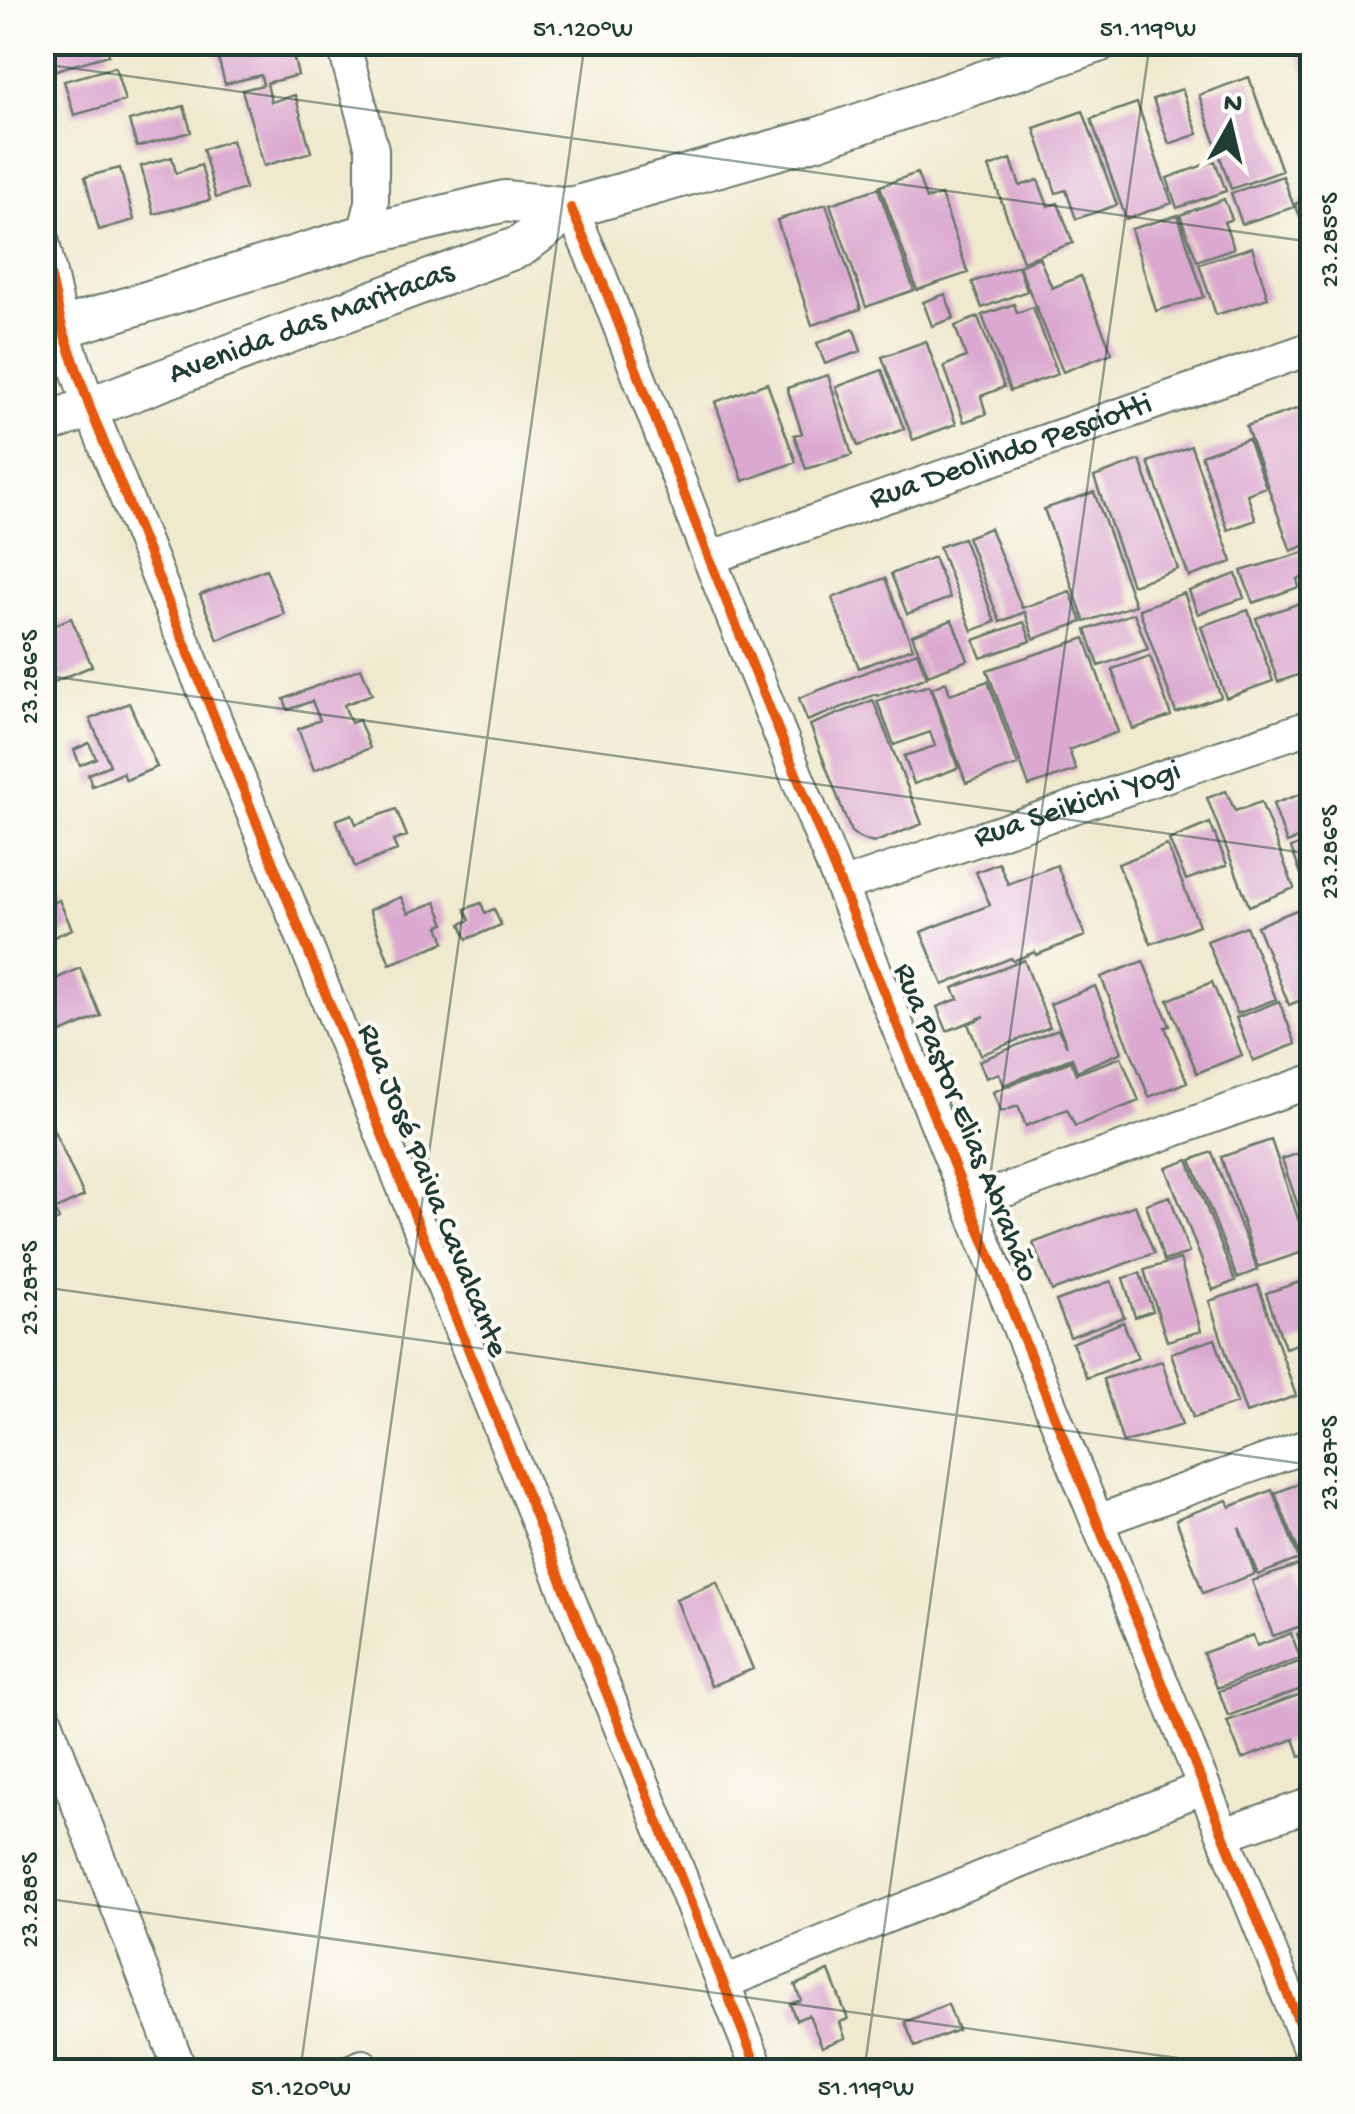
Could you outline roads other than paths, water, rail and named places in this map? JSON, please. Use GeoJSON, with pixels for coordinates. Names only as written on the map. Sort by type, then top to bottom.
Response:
{"type":"FeatureCollection","features":[{"type":"Feature","properties":{"kind":"street"},"geometry":{"type":"LineString","coordinates":[[343,42],[372,149],[372,202],[364,236]]}},
{"type":"Feature","properties":{"kind":"street","name":"Avenida das Maritacas"},"geometry":{"type":"LineString","coordinates":[[52,330],[364,236],[505,202],[571,208],[818,138],[1098,42]]}},
{"type":"Feature","properties":{"kind":"street","name":"Avenida das Maritacas"},"geometry":{"type":"LineString","coordinates":[[42,425],[521,246],[571,208]]}},
{"type":"Feature","properties":{"kind":"street","name":"Rua Pastor Elias Abrahão"},"geometry":{"type":"LineString","coordinates":[[571,208],[1312,2055]]}},
{"type":"Feature","properties":{"kind":"street","name":"Rua José Paiva Cavalcante"},"geometry":{"type":"LineString","coordinates":[[42,238],[52,330],[90,408],[759,2072]]}},
{"type":"Feature","properties":{"kind":"street","name":"Rua Deolindo Pesciotti"},"geometry":{"type":"LineString","coordinates":[[709,558],[1312,348]]}},
{"type":"Feature","properties":{"kind":"street","name":"Rua Seikichi Yogi"},"geometry":{"type":"LineString","coordinates":[[841,886],[1312,726]]}},
{"type":"Feature","properties":{"kind":"street"},"geometry":{"type":"LineString","coordinates":[[970,1204],[1312,1081]]}},
{"type":"Feature","properties":{"kind":"street"},"geometry":{"type":"LineString","coordinates":[[1098,1521],[1312,1444]]}},
{"type":"Feature","properties":{"kind":"street"},"geometry":{"type":"LineString","coordinates":[[42,1711],[181,2072]]}},
{"type":"Feature","properties":{"kind":"street"},"geometry":{"type":"LineString","coordinates":[[723,1983],[1204,1787]]}},
{"type":"Feature","properties":{"kind":"street"},"geometry":{"type":"LineString","coordinates":[[1224,1834],[1312,1804]]}}]}
